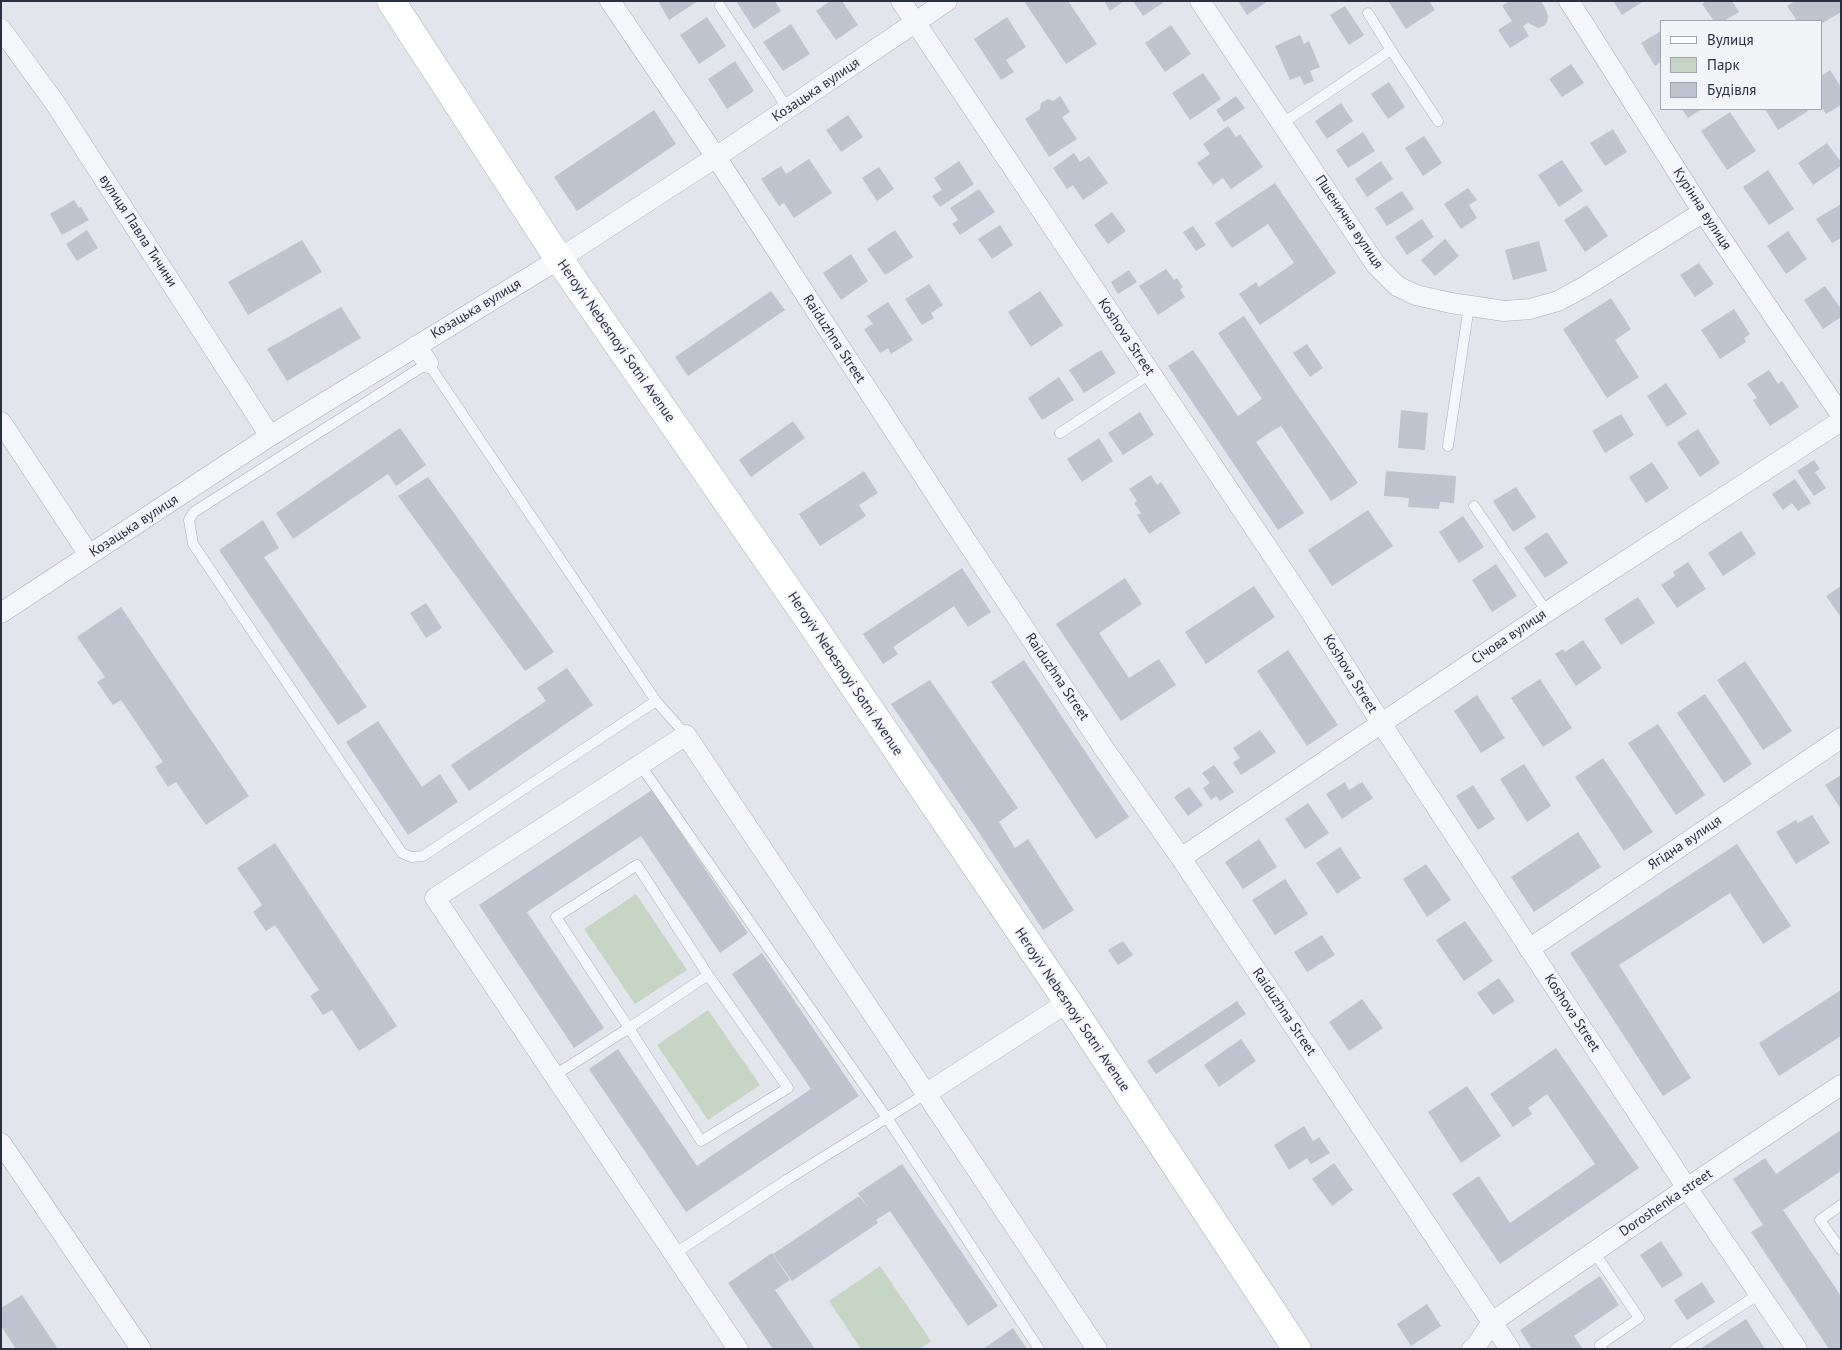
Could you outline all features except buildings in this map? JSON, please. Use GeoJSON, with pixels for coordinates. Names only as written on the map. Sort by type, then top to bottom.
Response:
{"type":"FeatureCollection","features":[{"type":"Feature","properties":{"kind":"street","name":"Heroyiv Nebesnoyi Sotni Avenue"},"geometry":{"type":"LineString","coordinates":[[391,1],[559,259],[803,612],[1068,1002],[1298,1349]]}},
{"type":"Feature","properties":{"kind":"street","name":"Raiduzhna Street"},"geometry":{"type":"LineString","coordinates":[[610,1],[716,157],[1087,722],[1181,858],[1510,1349]]}},
{"type":"Feature","properties":{"kind":"street","name":"Koshova Street"},"geometry":{"type":"LineString","coordinates":[[901,1],[1310,612],[1687,1188],[1797,1349]]}},
{"type":"Feature","properties":{"kind":"street","name":"Козацька вулиця"},"geometry":{"type":"LineString","coordinates":[[1,613],[270,436],[559,259],[716,157],[947,1]]}},
{"type":"Feature","properties":{"kind":"street","name":"Пшенична вулиця"},"geometry":{"type":"LineString","coordinates":[[1200,1],[1376,265],[1398,286],[1416,296],[1504,311],[1530,309],[1558,301],[1584,287],[1703,212]]}},
{"type":"Feature","properties":{"kind":"street","name":"Курінна вулиця"},"geometry":{"type":"LineString","coordinates":[[1569,1],[1703,212],[1841,415]]}},
{"type":"Feature","properties":{"kind":"street","name":"вулиця Павла Тичини"},"geometry":{"type":"LineString","coordinates":[[1,29],[55,103],[270,436]]}},
{"type":"Feature","properties":{"kind":"street"},"geometry":{"type":"LineString","coordinates":[[416,346],[428,362]]}},
{"type":"Feature","properties":{"kind":"street","name":"Січова вулиця"},"geometry":{"type":"LineString","coordinates":[[1181,858],[1547,612],[1841,421]]}},
{"type":"Feature","properties":{"kind":"street"},"geometry":{"type":"LineString","coordinates":[[1,422],[89,555]]}},
{"type":"Feature","properties":{"kind":"street"},"geometry":{"type":"LineString","coordinates":[[738,1349],[436,898],[686,736],[1097,1349]]}},
{"type":"Feature","properties":{"kind":"street","name":"Ягідна вулиця"},"geometry":{"type":"LineString","coordinates":[[1529,949],[1841,738]]}},
{"type":"Feature","properties":{"kind":"street"},"geometry":{"type":"LineString","coordinates":[[927,1093],[1068,1002]]}},
{"type":"Feature","properties":{"kind":"street","name":"Doroshenka street"},"geometry":{"type":"LineString","coordinates":[[1492,1322],[1841,1085]]}},
{"type":"Feature","properties":{"kind":"street"},"geometry":{"type":"LineString","coordinates":[[1,1143],[141,1349]]}},
{"type":"Feature","properties":{"kind":"street"},"geometry":{"type":"LineString","coordinates":[[1472,1349],[1492,1322]]}},
{"type":"Feature","properties":{"kind":"lane"},"geometry":{"type":"LineString","coordinates":[[720,6],[788,109]]}},
{"type":"Feature","properties":{"kind":"lane"},"geometry":{"type":"LineString","coordinates":[[1368,14],[1438,121]]}},
{"type":"Feature","properties":{"kind":"lane"},"geometry":{"type":"LineString","coordinates":[[1283,123],[1391,50]]}},
{"type":"Feature","properties":{"kind":"lane"},"geometry":{"type":"LineString","coordinates":[[1448,446],[1469,306]]}},
{"type":"Feature","properties":{"kind":"lane"},"geometry":{"type":"LineString","coordinates":[[656,701],[423,856],[411,858],[402,853],[193,544],[189,520],[194,512],[428,362],[656,701],[686,736]]}},
{"type":"Feature","properties":{"kind":"lane"},"geometry":{"type":"LineString","coordinates":[[1060,433],[1150,374]]}},
{"type":"Feature","properties":{"kind":"lane"},"geometry":{"type":"LineString","coordinates":[[1474,506],[1547,612]]}},
{"type":"Feature","properties":{"kind":"lane"},"geometry":{"type":"LineString","coordinates":[[640,766],[887,1118],[1039,1349]]}},
{"type":"Feature","properties":{"kind":"lane"},"geometry":{"type":"LineString","coordinates":[[637,865],[708,975],[788,1088],[701,1141],[556,917],[637,865]]}},
{"type":"Feature","properties":{"kind":"lane"},"geometry":{"type":"LineString","coordinates":[[555,1075],[708,975]]}},
{"type":"Feature","properties":{"kind":"lane"},"geometry":{"type":"LineString","coordinates":[[674,1254],[788,1179],[927,1093]]}},
{"type":"Feature","properties":{"kind":"lane"},"geometry":{"type":"LineString","coordinates":[[1841,1205],[1820,1220],[1841,1250]]}},
{"type":"Feature","properties":{"kind":"lane"},"geometry":{"type":"LineString","coordinates":[[1594,1252],[1639,1318],[1600,1345],[1602,1349]]}},
{"type":"Feature","properties":{"kind":"lane"},"geometry":{"type":"LineString","coordinates":[[1676,1349],[1759,1294]]}},
{"type":"Feature","properties":{"kind":"green space"},"geometry":{"type":"Polygon","coordinates":[[[636,894],[687,970],[635,1004],[584,929],[636,894]]]}},
{"type":"Feature","properties":{"kind":"green space"},"geometry":{"type":"Polygon","coordinates":[[[708,1010],[760,1085],[708,1120],[657,1045],[708,1010]]]}},
{"type":"Feature","properties":{"kind":"green space"},"geometry":{"type":"Polygon","coordinates":[[[880,1266],[931,1341],[920,1349],[861,1349],[829,1301],[880,1266]]]}}]}
